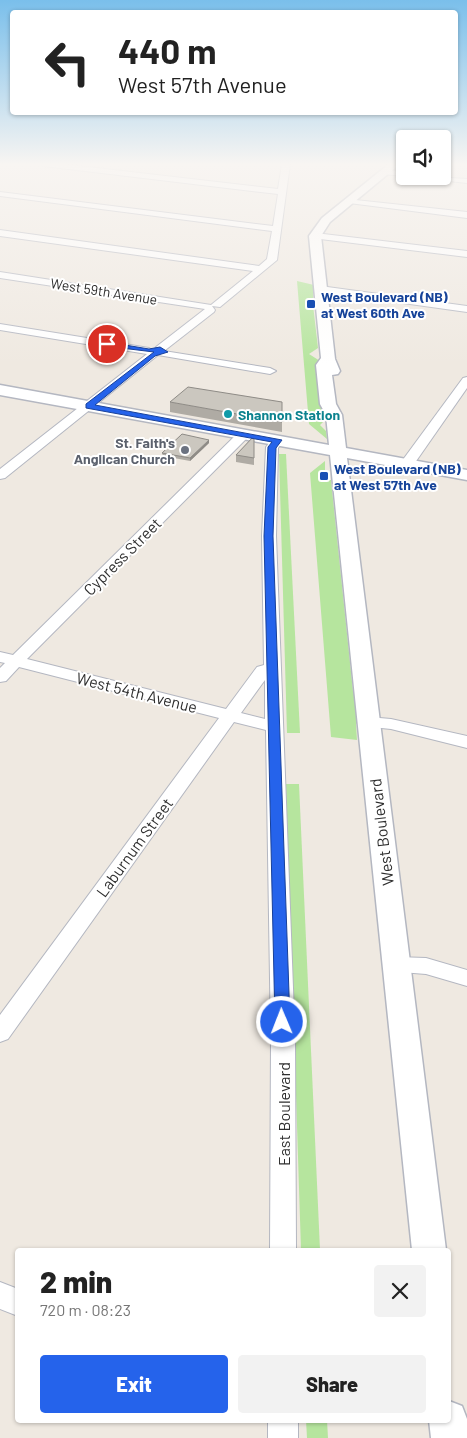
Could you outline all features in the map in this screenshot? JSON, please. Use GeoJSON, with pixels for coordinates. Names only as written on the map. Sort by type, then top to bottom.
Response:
{"type":"FeatureCollection","features":[{"type":"Feature","properties":{"kind":"street"},"geometry":{"type":"LineString","coordinates":[[0,475],[272,260],[277,231]]}},
{"type":"Feature","properties":{"kind":"street"},"geometry":{"type":"LineString","coordinates":[[317,231],[315,236],[467,254]]}},
{"type":"Feature","properties":{"kind":"street"},"geometry":{"type":"LineString","coordinates":[[0,232],[261,269]]}},
{"type":"Feature","properties":{"kind":"street","name":"West Boulevard"},"geometry":{"type":"LineString","coordinates":[[315,236],[328,359],[323,365],[328,404],[334,415],[429,1248]]}},
{"type":"Feature","properties":{"kind":"street","name":"West 59th Avenue"},"geometry":{"type":"LineString","coordinates":[[0,275],[211,307]]}},
{"type":"Feature","properties":{"kind":"street"},"geometry":{"type":"LineString","coordinates":[[320,289],[467,309]]}},
{"type":"Feature","properties":{"kind":"street"},"geometry":{"type":"LineString","coordinates":[[0,327],[270,371]]}},
{"type":"Feature","properties":{"kind":"street"},"geometry":{"type":"LineString","coordinates":[[407,464],[467,380]]}},
{"type":"Feature","properties":{"kind":"street"},"geometry":{"type":"LineString","coordinates":[[0,390],[467,475]]}},
{"type":"Feature","properties":{"kind":"street","name":"Cypress Street"},"geometry":{"type":"LineString","coordinates":[[0,677],[8,659],[244,434]]}},
{"type":"Feature","properties":{"kind":"street","name":"East Boulevard"},"geometry":{"type":"LineString","coordinates":[[278,440],[272,447],[269,536],[283,1041],[283,1248]]}},
{"type":"Feature","properties":{"kind":"street","name":"West 54th Avenue"},"geometry":{"type":"LineString","coordinates":[[8,659],[274,728]]}},
{"type":"Feature","properties":{"kind":"street","name":"Laburnum Street"},"geometry":{"type":"LineString","coordinates":[[0,1033],[263,671],[273,668]]}},
{"type":"Feature","properties":{"kind":"street"},"geometry":{"type":"LineString","coordinates":[[368,722],[391,724],[467,742]]}},
{"type":"Feature","properties":{"kind":"street"},"geometry":{"type":"LineString","coordinates":[[396,964],[426,966],[467,978]]}},
{"type":"Feature","properties":{"kind":"street"},"geometry":{"type":"LineString","coordinates":[[0,1295],[15,1302]]}},
{"type":"Feature","properties":{"kind":"street"},"geometry":{"type":"LineString","coordinates":[[283,1423],[283,1438]]}},
{"type":"Feature","properties":{"kind":"street"},"geometry":{"type":"LineString","coordinates":[[448,1423],[450,1438]]}},
{"type":"Feature","properties":{"kind":"green space"},"geometry":{"type":"Polygon","coordinates":[[[297,281],[314,285],[313,301],[309,301],[309,304],[313,305],[318,348],[309,354],[320,361],[325,420],[320,425],[326,431],[327,439],[309,424],[297,281]]]}},
{"type":"Feature","properties":{"kind":"green space"},"geometry":{"type":"Polygon","coordinates":[[[279,454],[286,454],[300,733],[287,733],[279,454]]]}},
{"type":"Feature","properties":{"kind":"green space"},"geometry":{"type":"Polygon","coordinates":[[[325,461],[325,480],[331,480],[353,691],[356,696],[361,720],[356,724],[357,740],[331,737],[310,473],[325,461]]]}},
{"type":"Feature","properties":{"kind":"green space"},"geometry":{"type":"Polygon","coordinates":[[[286,784],[299,784],[320,1248],[301,1248],[286,784]]]}},
{"type":"Feature","properties":{"kind":"green space"},"geometry":{"type":"Polygon","coordinates":[[[306,1423],[327,1423],[328,1438],[307,1438],[306,1423]]]}},
{"type":"Feature","properties":{"kind":"building"},"geometry":{"type":"Polygon","coordinates":[[[188,387],[282,402],[282,422],[170,402],[188,387]]]}},
{"type":"Feature","properties":{"kind":"building","name":"St. Faith's Anglican Church"},"geometry":{"type":"Polygon","coordinates":[[[182,434],[209,440],[190,458],[162,453],[182,434]]]}},
{"type":"Feature","properties":{"kind":"building"},"geometry":{"type":"Polygon","coordinates":[[[254,436],[254,458],[236,455],[254,436]]]}},
{"type":"Feature","properties":{"kind":"place","name":"West Boulevard (NB) at West 60th Ave"},"geometry":{"type":"Point","coordinates":[311,304]}},
{"type":"Feature","properties":{"kind":"place","name":"Shannon Station"},"geometry":{"type":"Point","coordinates":[228,414]}},
{"type":"Feature","properties":{"kind":"place","name":"St. Faith's Anglican Church"},"geometry":{"type":"Point","coordinates":[185,450]}},
{"type":"Feature","properties":{"kind":"place","name":"West Boulevard (NB) at West 57th Ave"},"geometry":{"type":"Point","coordinates":[324,476]}},
{"type":"Feature","properties":{"kind":"route"},"geometry":{"type":"LineString","coordinates":[[107,344],[149,351],[160,349],[164,352],[163,354],[153,355],[89,406],[278,440],[272,447],[269,536],[282,1022]]}}]}
